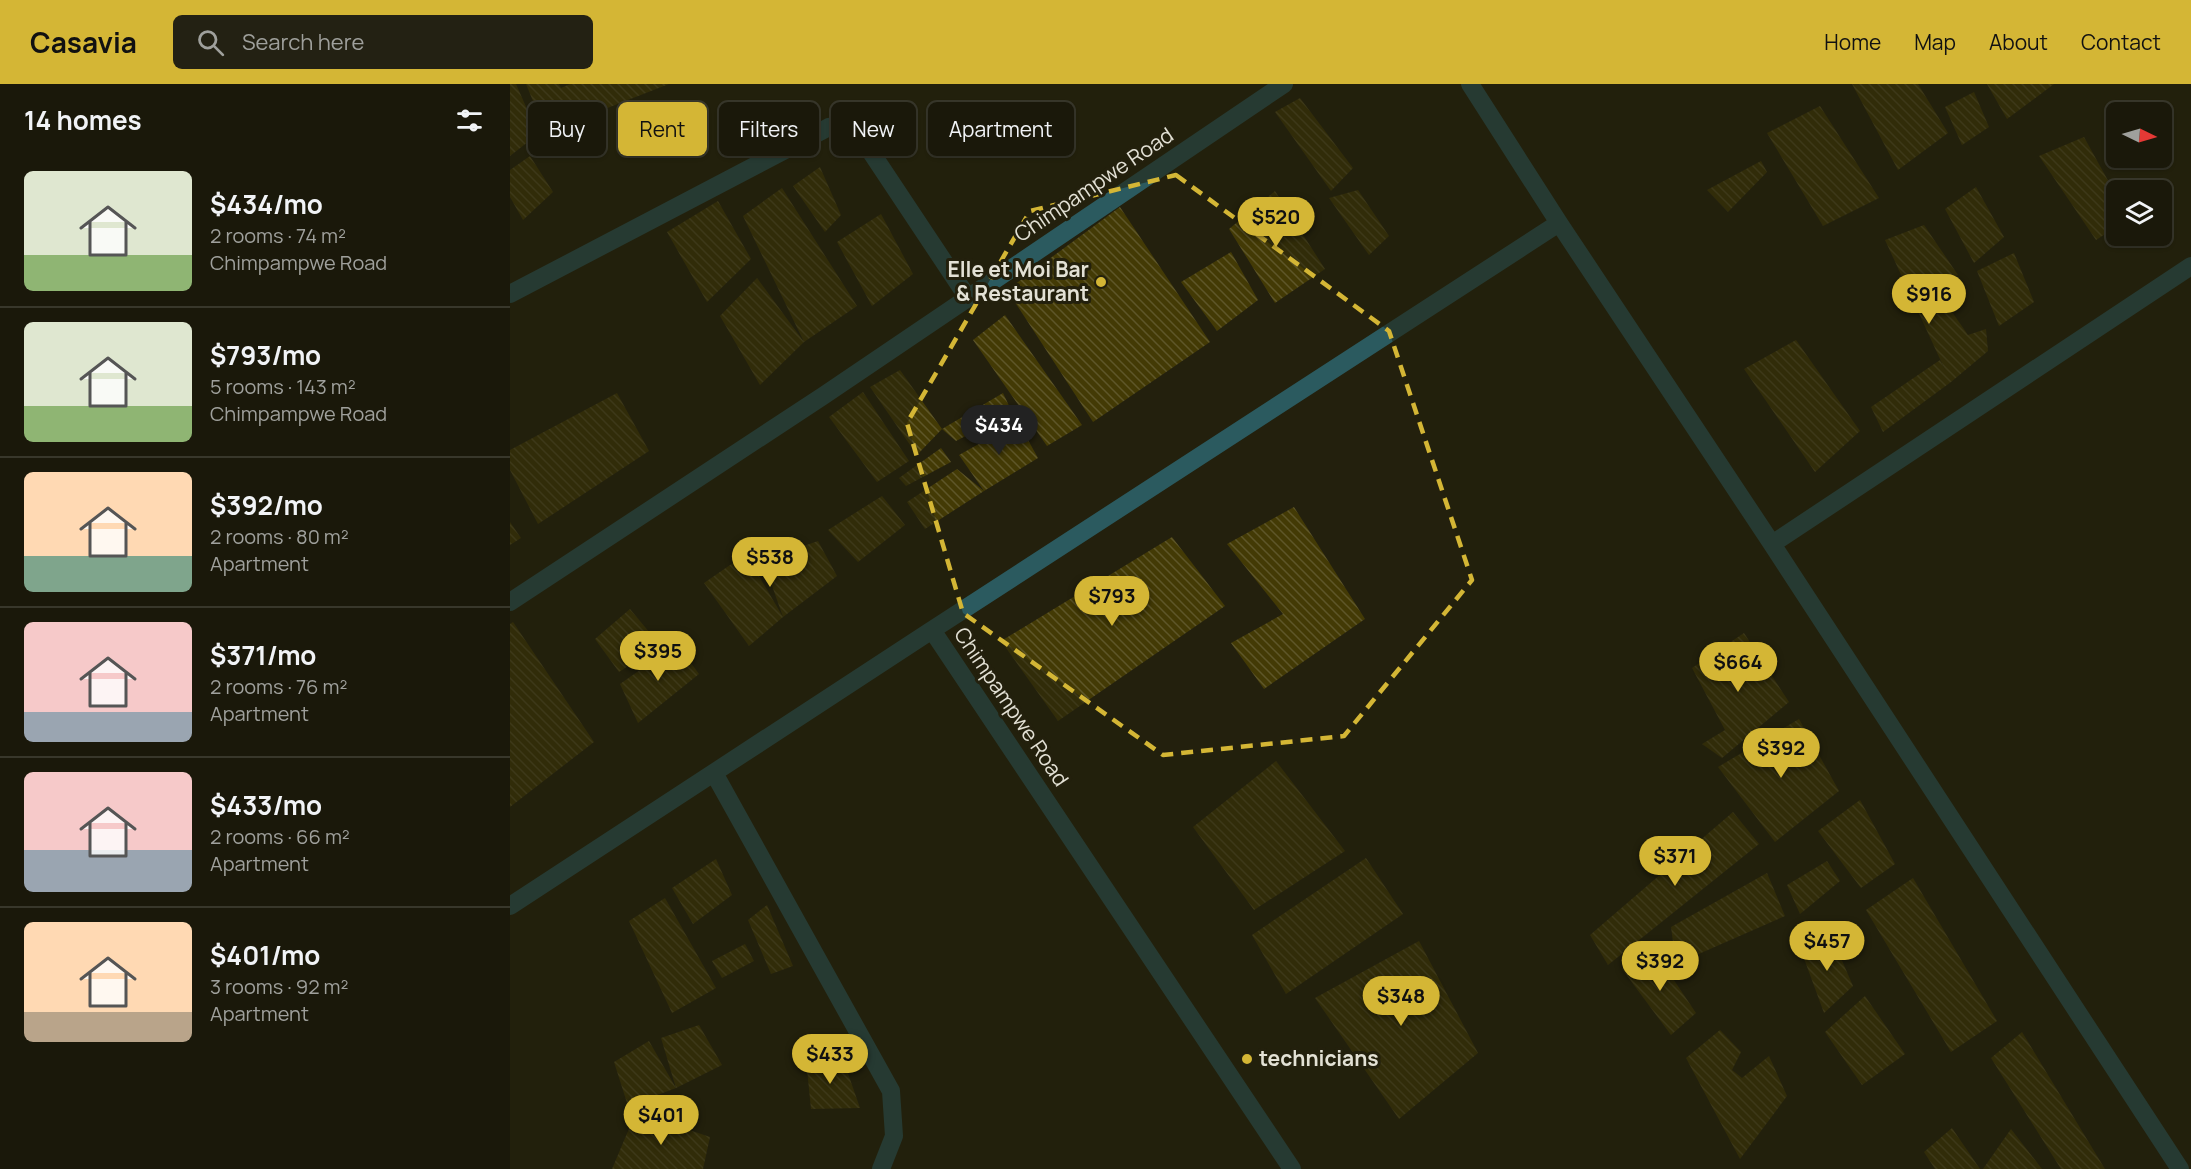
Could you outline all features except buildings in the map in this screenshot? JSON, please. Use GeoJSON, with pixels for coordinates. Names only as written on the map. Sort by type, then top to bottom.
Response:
{"type":"FeatureCollection","features":[{"type":"Feature","properties":{"kind":"street","name":"Chimpampwe Road"},"geometry":{"type":"LineString","coordinates":[[510,602],[823,396],[1284,84]]}},
{"type":"Feature","properties":{"kind":"street"},"geometry":{"type":"LineString","coordinates":[[1470,84],[1558,223],[1772,544],[2180,1169]]}},
{"type":"Feature","properties":{"kind":"street"},"geometry":{"type":"LineString","coordinates":[[510,294],[829,127],[843,125],[855,128],[968,298]]}},
{"type":"Feature","properties":{"kind":"street"},"geometry":{"type":"LineString","coordinates":[[932,630],[1558,223]]}},
{"type":"Feature","properties":{"kind":"street"},"geometry":{"type":"LineString","coordinates":[[1772,544],[2191,266]]}},
{"type":"Feature","properties":{"kind":"street","name":"Chimpampwe Road"},"geometry":{"type":"LineString","coordinates":[[510,906],[932,630],[1292,1169]]}},
{"type":"Feature","properties":{"kind":"street"},"geometry":{"type":"LineString","coordinates":[[714,773],[891,1091],[894,1136],[880,1169]]}},
{"type":"Feature","properties":{"kind":"highlighted area"},"geometry":{"type":"Polygon","coordinates":[[[1176,175],[1389,331],[1472,580],[1344,736],[1163,755],[963,613],[907,423],[1030,211],[1176,175]]]}},
{"type":"Feature","properties":{"kind":"place","name":"Elle et Moi Bar & Restaurant"},"geometry":{"type":"Point","coordinates":[1101,282]}},
{"type":"Feature","properties":{"kind":"place","name":"technicians"},"geometry":{"type":"Point","coordinates":[1247,1059]}}]}
